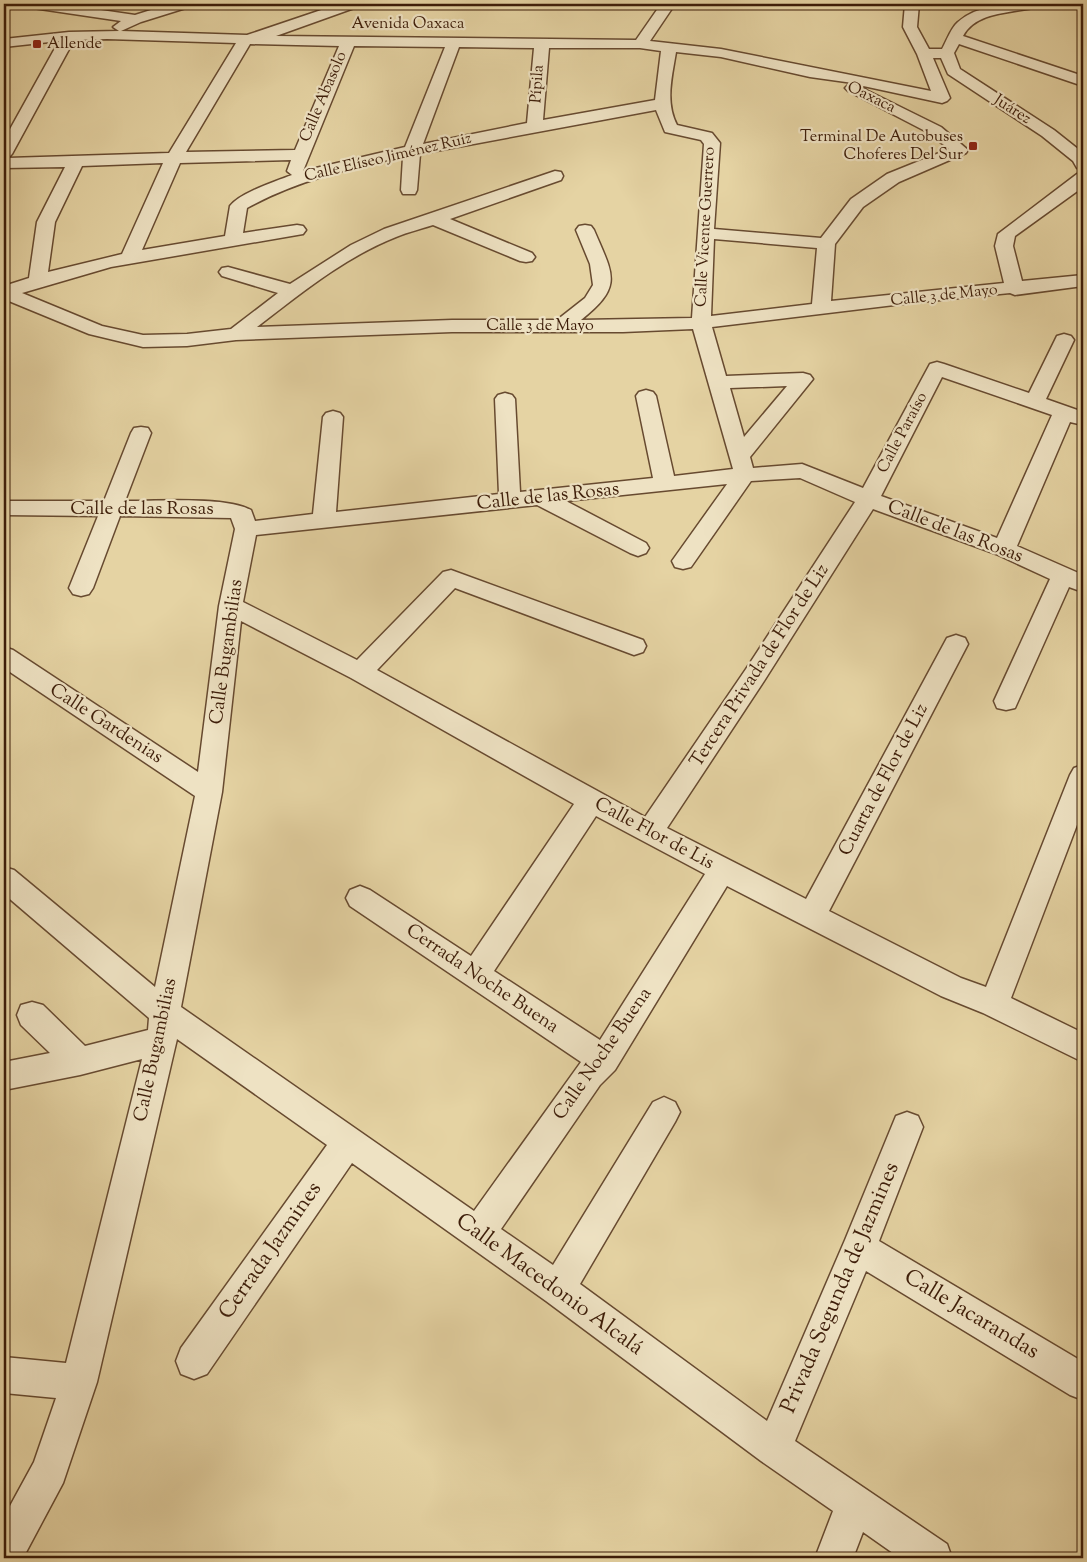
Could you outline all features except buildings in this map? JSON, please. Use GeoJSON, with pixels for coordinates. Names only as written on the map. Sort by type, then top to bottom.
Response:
{"type":"FeatureCollection","features":[{"type":"Feature","properties":{"kind":"street"},"geometry":{"type":"LineString","coordinates":[[33,4],[136,19]]}},
{"type":"Feature","properties":{"kind":"street"},"geometry":{"type":"LineString","coordinates":[[107,34],[136,19],[184,4]]}},
{"type":"Feature","properties":{"kind":"street"},"geometry":{"type":"LineString","coordinates":[[129,259],[174,158],[244,40],[352,4]]}},
{"type":"Feature","properties":{"kind":"street"},"geometry":{"type":"LineString","coordinates":[[640,44],[668,4]]}},
{"type":"Feature","properties":{"kind":"street"},"geometry":{"type":"LineString","coordinates":[[810,72],[849,78],[942,98],[924,54],[910,27],[912,4]]}},
{"type":"Feature","properties":{"kind":"street"},"geometry":{"type":"LineString","coordinates":[[924,54],[947,53],[963,25],[971,20],[983,15],[1032,4]]}},
{"type":"Feature","properties":{"kind":"street","name":"Avenida Oaxaca"},"geometry":{"type":"LineString","coordinates":[[4,43],[107,34],[348,42],[640,44],[721,54],[810,72]]}},
{"type":"Feature","properties":{"kind":"street"},"geometry":{"type":"LineString","coordinates":[[4,154],[69,36]]}},
{"type":"Feature","properties":{"kind":"street"},"geometry":{"type":"LineString","coordinates":[[956,38],[1061,68],[1083,81]]}},
{"type":"Feature","properties":{"kind":"street","name":"Calle Abasolo"},"geometry":{"type":"LineString","coordinates":[[291,181],[300,155],[348,42]]}},
{"type":"Feature","properties":{"kind":"street"},"geometry":{"type":"LineString","coordinates":[[409,190],[412,150],[454,42]]}},
{"type":"Feature","properties":{"kind":"street","name":"Pípila"},"geometry":{"type":"LineString","coordinates":[[535,125],[542,43]]}},
{"type":"Feature","properties":{"kind":"street"},"geometry":{"type":"LineString","coordinates":[[661,104],[668,47]]}},
{"type":"Feature","properties":{"kind":"street","name":"Juárez"},"geometry":{"type":"LineString","coordinates":[[947,53],[953,71],[1077,151],[1083,164]]}},
{"type":"Feature","properties":{"kind":"street"},"geometry":{"type":"LineString","coordinates":[[762,78],[772,64]]}},
{"type":"Feature","properties":{"kind":"street","name":"Oaxaca"},"geometry":{"type":"LineString","coordinates":[[810,72],[851,87],[927,126],[960,150],[893,178],[857,203],[826,244],[821,308]]}},
{"type":"Feature","properties":{"kind":"street","name":"Calle Elíseo Jiménez Ruiz"},"geometry":{"type":"LineString","coordinates":[[233,241],[239,206],[254,196],[291,181],[349,163],[535,125],[661,104]]}},
{"type":"Feature","properties":{"kind":"street","name":"Calle Vicente Guerrero"},"geometry":{"type":"LineString","coordinates":[[661,104],[664,118],[671,128],[706,136],[712,143],[701,322],[743,465]]}},
{"type":"Feature","properties":{"kind":"street"},"geometry":{"type":"LineString","coordinates":[[4,163],[76,162],[218,155],[300,155]]}},
{"type":"Feature","properties":{"kind":"street"},"geometry":{"type":"LineString","coordinates":[[38,280],[46,222],[76,162]]}},
{"type":"Feature","properties":{"kind":"street"},"geometry":{"type":"LineString","coordinates":[[236,334],[292,291],[357,249],[382,237],[554,176]]}},
{"type":"Feature","properties":{"kind":"street"},"geometry":{"type":"LineString","coordinates":[[1015,289],[1004,246],[1008,234],[1083,178]]}},
{"type":"Feature","properties":{"kind":"street"},"geometry":{"type":"LineString","coordinates":[[434,219],[526,257]]}},
{"type":"Feature","properties":{"kind":"street"},"geometry":{"type":"LineString","coordinates":[[4,293],[38,280],[129,259],[297,230]]}},
{"type":"Feature","properties":{"kind":"street"},"geometry":{"type":"LineString","coordinates":[[563,325],[594,301],[604,287],[603,273],[585,230]]}},
{"type":"Feature","properties":{"kind":"street"},"geometry":{"type":"LineString","coordinates":[[705,233],[826,244]]}},
{"type":"Feature","properties":{"kind":"street"},"geometry":{"type":"LineString","coordinates":[[228,272],[292,291]]}},
{"type":"Feature","properties":{"kind":"street","name":"Calle 3 de Mayo"},"geometry":{"type":"LineString","coordinates":[[4,293],[96,330],[143,340],[187,340],[236,334],[452,326],[623,326],[701,322],[876,303],[911,297],[1015,289],[1083,281]]}},
{"type":"Feature","properties":{"kind":"street"},"geometry":{"type":"LineString","coordinates":[[1004,549],[1074,415],[1035,402],[1064,340]]}},
{"type":"Feature","properties":{"kind":"street","name":"Calle Paraíso"},"geometry":{"type":"LineString","coordinates":[[868,499],[937,368],[1035,402]]}},
{"type":"Feature","properties":{"kind":"street"},"geometry":{"type":"LineString","coordinates":[[683,561],[743,465],[804,379],[719,382]]}},
{"type":"Feature","properties":{"kind":"street"},"geometry":{"type":"LineString","coordinates":[[646,396],[665,484]]}},
{"type":"Feature","properties":{"kind":"street"},"geometry":{"type":"LineString","coordinates":[[505,399],[510,501]]}},
{"type":"Feature","properties":{"kind":"street"},"geometry":{"type":"LineString","coordinates":[[324,520],[333,417]]}},
{"type":"Feature","properties":{"kind":"street"},"geometry":{"type":"LineString","coordinates":[[80,588],[141,433]]}},
{"type":"Feature","properties":{"kind":"street","name":"Calle de las Rosas"},"geometry":{"type":"LineString","coordinates":[[4,508],[169,508],[236,511],[243,516],[246,529],[665,484],[743,465],[802,471],[868,499],[1004,549],[1073,579]]}},
{"type":"Feature","properties":{"kind":"street"},"geometry":{"type":"LineString","coordinates":[[542,498],[638,548]]}},
{"type":"Feature","properties":{"kind":"street","name":"Tercera Privada de Flor de Liz"},"geometry":{"type":"LineString","coordinates":[[650,832],[756,675],[868,499]]}},
{"type":"Feature","properties":{"kind":"street","name":"Calle Bugambilias"},"geometry":{"type":"LineString","coordinates":[[4,1554],[50,1470],[79,1382],[163,1026],[209,792],[231,606],[246,529]]}},
{"type":"Feature","properties":{"kind":"street"},"geometry":{"type":"LineString","coordinates":[[360,672],[451,578],[634,646]]}},
{"type":"Feature","properties":{"kind":"street"},"geometry":{"type":"LineString","coordinates":[[1006,701],[1073,579]]}},
{"type":"Feature","properties":{"kind":"street","name":"Calle Flor de Lis"},"geometry":{"type":"LineString","coordinates":[[231,606],[360,672],[592,801],[722,870],[951,987],[994,1004],[1083,1048]]}},
{"type":"Feature","properties":{"kind":"street","name":"Cuarta de Flor de Liz"},"geometry":{"type":"LineString","coordinates":[[812,915],[956,644]]}},
{"type":"Feature","properties":{"kind":"street","name":"Calle Gardenias"},"geometry":{"type":"LineString","coordinates":[[4,656],[209,792]]}},
{"type":"Feature","properties":{"kind":"street"},"geometry":{"type":"LineString","coordinates":[[994,1004],[1083,775]]}},
{"type":"Feature","properties":{"kind":"street"},"geometry":{"type":"LineString","coordinates":[[475,974],[592,801]]}},
{"type":"Feature","properties":{"kind":"street","name":"Calle Noche Buena"},"geometry":{"type":"LineString","coordinates":[[478,1234],[589,1075],[604,1060],[722,870]]}},
{"type":"Feature","properties":{"kind":"street","name":"Calle Macedonio Alcalá"},"geometry":{"type":"LineString","coordinates":[[4,878],[163,1026],[348,1142],[558,1289],[854,1505],[933,1558]]}},
{"type":"Feature","properties":{"kind":"street","name":"Cerrada Noche Buena"},"geometry":{"type":"LineString","coordinates":[[360,898],[604,1060]]}},
{"type":"Feature","properties":{"kind":"street"},"geometry":{"type":"LineString","coordinates":[[32,1016],[80,1061]]}},
{"type":"Feature","properties":{"kind":"street"},"geometry":{"type":"LineString","coordinates":[[4,1076],[80,1061],[163,1026]]}},
{"type":"Feature","properties":{"kind":"street"},"geometry":{"type":"LineString","coordinates":[[558,1289],[664,1112]]}},
{"type":"Feature","properties":{"kind":"street","name":"Privada Segunda de Jazmines"},"geometry":{"type":"LineString","coordinates":[[774,1448],[860,1248],[907,1127]]}},
{"type":"Feature","properties":{"kind":"street","name":"Cerrada Jazmines"},"geometry":{"type":"LineString","coordinates":[[194,1361],[348,1142]]}},
{"type":"Feature","properties":{"kind":"street","name":"Calle Jacarandas"},"geometry":{"type":"LineString","coordinates":[[860,1248],[1083,1382]]}},
{"type":"Feature","properties":{"kind":"street"},"geometry":{"type":"LineString","coordinates":[[4,1375],[79,1382]]}},
{"type":"Feature","properties":{"kind":"street"},"geometry":{"type":"LineString","coordinates":[[834,1558],[854,1505]]}},
{"type":"Feature","properties":{"kind":"place","name":"Allende"},"geometry":{"type":"Point","coordinates":[37,44]}},
{"type":"Feature","properties":{"kind":"place","name":"Terminal De Autobuses Choferes Del Sur"},"geometry":{"type":"Point","coordinates":[973,146]}}]}
